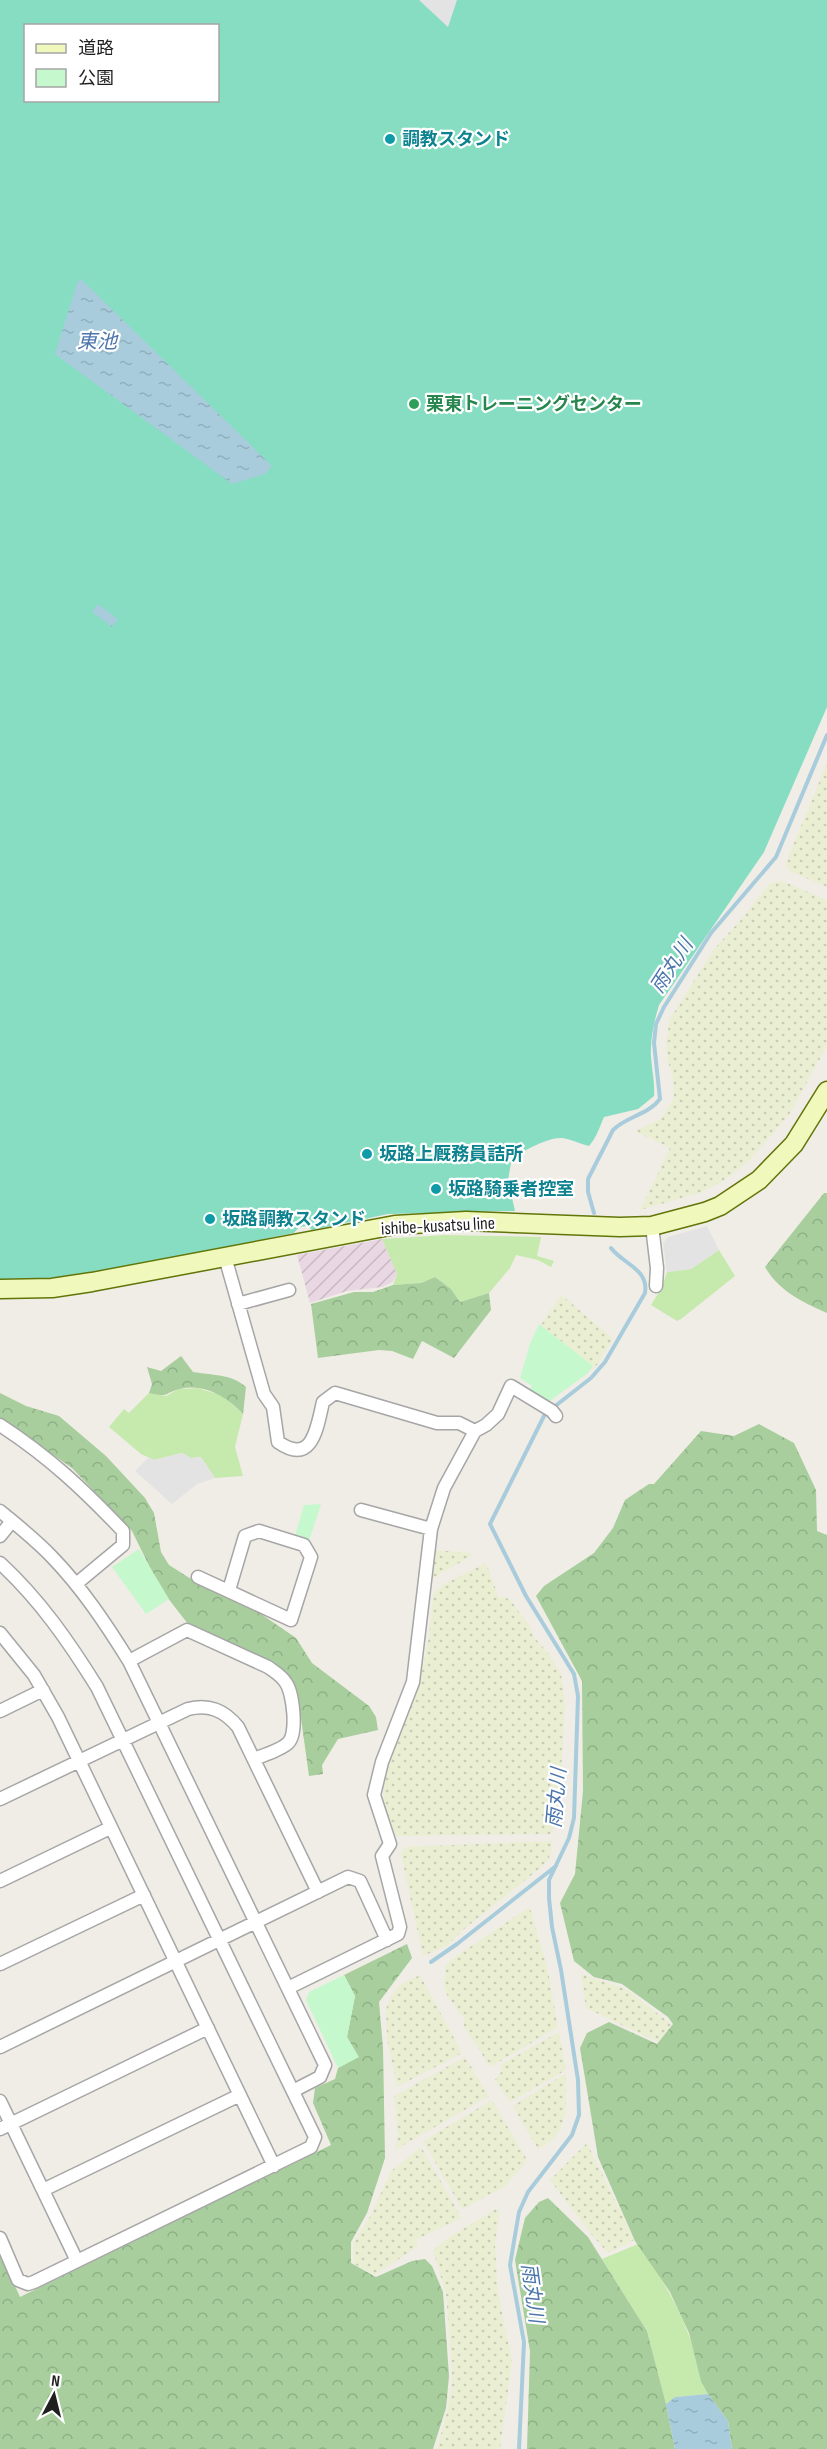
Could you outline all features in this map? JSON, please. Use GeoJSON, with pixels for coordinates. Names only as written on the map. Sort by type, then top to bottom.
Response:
{"type":"FeatureCollection","features":[{"type":"Feature","properties":{"kind":"main road","name":"ishibe-kusatsu line"},"geometry":{"type":"LineString","coordinates":[[0,1289],[52,1288],[92,1282],[395,1225],[466,1221],[652,1226],[720,1206],[759,1180],[794,1144],[827,1092]]}},
{"type":"Feature","properties":{"kind":"street"},"geometry":{"type":"LineString","coordinates":[[652,1226],[657,1268],[656,1286]]}},
{"type":"Feature","properties":{"kind":"street"},"geometry":{"type":"LineString","coordinates":[[225,1257],[264,1394],[273,1407],[278,1442],[290,1450],[302,1449],[314,1440],[323,1402],[335,1394],[437,1423],[459,1423],[475,1431]]}},
{"type":"Feature","properties":{"kind":"street"},"geometry":{"type":"LineString","coordinates":[[238,1304],[289,1290]]}},
{"type":"Feature","properties":{"kind":"street"},"geometry":{"type":"LineString","coordinates":[[288,1988],[398,1934],[400,1927],[382,1856],[390,1844],[374,1795],[382,1762],[413,1682],[431,1529],[444,1488],[475,1431],[498,1414],[511,1386],[552,1412]]}},
{"type":"Feature","properties":{"kind":"street"},"geometry":{"type":"LineString","coordinates":[[0,1425],[60,1468],[82,1487],[123,1531],[123,1545],[76,1584]]}},
{"type":"Feature","properties":{"kind":"street"},"geometry":{"type":"LineString","coordinates":[[361,1510],[431,1529]]}},
{"type":"Feature","properties":{"kind":"street"},"geometry":{"type":"LineString","coordinates":[[0,1511],[52,1556],[104,1621],[129,1661],[324,2065],[320,2078],[293,2091]]}},
{"type":"Feature","properties":{"kind":"street"},"geometry":{"type":"LineString","coordinates":[[0,1536],[12,1521]]}},
{"type":"Feature","properties":{"kind":"street"},"geometry":{"type":"LineString","coordinates":[[198,1577],[291,1620],[311,1557],[304,1545],[259,1531],[245,1536],[229,1590]]}},
{"type":"Feature","properties":{"kind":"street"},"geometry":{"type":"LineString","coordinates":[[0,1563],[22,1583],[64,1634],[98,1687],[315,2137],[311,2148],[28,2284],[18,2280],[0,2238]]}},
{"type":"Feature","properties":{"kind":"street"},"geometry":{"type":"LineString","coordinates":[[129,1661],[187,1630],[268,1667],[280,1676],[287,1684],[291,1697],[294,1732],[288,1743],[254,1760]]}},
{"type":"Feature","properties":{"kind":"street"},"geometry":{"type":"LineString","coordinates":[[0,1634],[34,1675],[43,1690],[274,2166]]}},
{"type":"Feature","properties":{"kind":"street"},"geometry":{"type":"LineString","coordinates":[[0,1711],[43,1690]]}},
{"type":"Feature","properties":{"kind":"street"},"geometry":{"type":"LineString","coordinates":[[0,1799],[188,1709],[199,1706],[220,1711],[238,1727],[318,1892]]}},
{"type":"Feature","properties":{"kind":"street"},"geometry":{"type":"LineString","coordinates":[[0,1881],[111,1828]]}},
{"type":"Feature","properties":{"kind":"street"},"geometry":{"type":"LineString","coordinates":[[0,2047],[348,1877],[360,1881],[387,1940]]}},
{"type":"Feature","properties":{"kind":"street"},"geometry":{"type":"LineString","coordinates":[[0,1964],[144,1895]]}},
{"type":"Feature","properties":{"kind":"street"},"geometry":{"type":"LineString","coordinates":[[5,2126],[208,2028]]}},
{"type":"Feature","properties":{"kind":"street"},"geometry":{"type":"LineString","coordinates":[[43,2190],[240,2095]]}},
{"type":"Feature","properties":{"kind":"street"},"geometry":{"type":"LineString","coordinates":[[0,2101],[5,2126],[43,2190],[77,2260]]}},
{"type":"Feature","properties":{"kind":"shaded area"},"geometry":{"type":"Polygon","coordinates":[[[419,0],[457,0],[448,27],[419,0]]]}},
{"type":"Feature","properties":{"kind":"shaded area"},"geometry":{"type":"Polygon","coordinates":[[[707,1226],[719,1250],[691,1269],[667,1272],[663,1243],[668,1237],[707,1226]]]}},
{"type":"Feature","properties":{"kind":"shaded area"},"geometry":{"type":"Polygon","coordinates":[[[382,1239],[397,1274],[393,1282],[382,1287],[347,1291],[310,1303],[297,1255],[382,1239]]]}},
{"type":"Feature","properties":{"kind":"shaded area"},"geometry":{"type":"Polygon","coordinates":[[[182,1453],[191,1458],[201,1457],[215,1478],[197,1484],[172,1504],[135,1471],[149,1457],[154,1460],[182,1453]]]}},
{"type":"Feature","properties":{"kind":"green space","name":"栗東トレーニングセンター"},"geometry":{"type":"Polygon","coordinates":[[[0,0],[827,0],[827,707],[764,852],[659,1005],[651,1044],[654,1096],[638,1109],[604,1117],[589,1146],[564,1138],[555,1139],[542,1142],[512,1157],[508,1180],[515,1211],[388,1214],[312,1230],[307,1226],[299,1227],[294,1233],[148,1264],[37,1279],[0,1280],[0,0]]]}},
{"type":"Feature","properties":{"kind":"green space"},"geometry":{"type":"Polygon","coordinates":[[[827,763],[827,887],[790,871],[785,865],[827,763]]]}},
{"type":"Feature","properties":{"kind":"green space"},"geometry":{"type":"Polygon","coordinates":[[[782,881],[827,900],[827,1046],[789,1115],[748,1162],[721,1182],[699,1193],[640,1210],[670,1148],[635,1131],[661,1119],[674,1098],[666,1042],[670,1019],[714,949],[769,884],[782,881]]]}},
{"type":"Feature","properties":{"kind":"green space"},"geometry":{"type":"Polygon","coordinates":[[[824,1193],[827,1193],[827,1313],[800,1300],[784,1289],[765,1267],[824,1193]]]}},
{"type":"Feature","properties":{"kind":"green space"},"geometry":{"type":"Polygon","coordinates":[[[445,1235],[541,1237],[537,1256],[554,1261],[551,1267],[538,1260],[516,1255],[510,1268],[489,1293],[460,1302],[451,1289],[435,1277],[421,1283],[393,1285],[397,1274],[382,1239],[445,1235]]]}},
{"type":"Feature","properties":{"kind":"green space"},"geometry":{"type":"Polygon","coordinates":[[[719,1250],[735,1276],[677,1321],[651,1305],[662,1287],[667,1272],[691,1269],[719,1250]]]}},
{"type":"Feature","properties":{"kind":"green space"},"geometry":{"type":"Polygon","coordinates":[[[435,1277],[451,1289],[460,1302],[489,1293],[491,1310],[454,1358],[422,1341],[413,1359],[392,1351],[379,1350],[318,1358],[311,1304],[354,1292],[373,1292],[393,1285],[421,1283],[435,1277]]]}},
{"type":"Feature","properties":{"kind":"green space"},"geometry":{"type":"Polygon","coordinates":[[[560,1296],[613,1339],[595,1368],[541,1325],[560,1296]]]}},
{"type":"Feature","properties":{"kind":"green space"},"geometry":{"type":"Polygon","coordinates":[[[539,1324],[593,1366],[588,1373],[547,1403],[529,1390],[532,1386],[520,1378],[530,1344],[539,1324]]]}},
{"type":"Feature","properties":{"kind":"green space"},"geometry":{"type":"Polygon","coordinates":[[[181,1356],[193,1372],[228,1377],[246,1387],[243,1414],[222,1397],[198,1388],[189,1388],[164,1395],[149,1393],[152,1384],[147,1367],[161,1371],[181,1356]]]}},
{"type":"Feature","properties":{"kind":"green space"},"geometry":{"type":"Polygon","coordinates":[[[198,1388],[223,1396],[243,1414],[235,1447],[243,1476],[215,1478],[201,1457],[191,1458],[182,1453],[154,1460],[141,1454],[109,1427],[124,1409],[129,1413],[149,1393],[166,1396],[179,1389],[198,1388]]]}},
{"type":"Feature","properties":{"kind":"green space"},"geometry":{"type":"Polygon","coordinates":[[[0,1393],[26,1406],[59,1416],[106,1456],[145,1498],[154,1513],[161,1552],[169,1565],[199,1584],[261,1614],[296,1638],[312,1663],[369,1706],[376,1717],[378,1730],[338,1739],[322,1765],[323,1774],[309,1776],[301,1718],[291,1680],[282,1670],[247,1650],[188,1624],[160,1588],[132,1531],[72,1468],[0,1418],[0,1393]]]}},
{"type":"Feature","properties":{"kind":"green space"},"geometry":{"type":"Polygon","coordinates":[[[759,1424],[794,1443],[816,1490],[817,1531],[827,1535],[827,2449],[732,2449],[728,2421],[701,2381],[689,2333],[670,2292],[635,2241],[598,2157],[580,2048],[587,2033],[609,2022],[657,2044],[673,2024],[668,2017],[622,1984],[594,1977],[574,1961],[560,1903],[575,1874],[583,1791],[582,1681],[536,1596],[544,1586],[594,1553],[613,1528],[625,1500],[649,1484],[654,1484],[701,1431],[734,1436],[759,1424]]]}},
{"type":"Feature","properties":{"kind":"green space"},"geometry":{"type":"Polygon","coordinates":[[[321,1504],[309,1541],[295,1536],[304,1505],[321,1504]]]}},
{"type":"Feature","properties":{"kind":"green space"},"geometry":{"type":"Polygon","coordinates":[[[139,1549],[169,1599],[146,1614],[112,1567],[139,1549]]]}},
{"type":"Feature","properties":{"kind":"green space"},"geometry":{"type":"Polygon","coordinates":[[[434,1550],[472,1553],[473,1555],[431,1579],[434,1550]]]}},
{"type":"Feature","properties":{"kind":"green space"},"geometry":{"type":"Polygon","coordinates":[[[486,1563],[499,1598],[505,1597],[511,1601],[561,1674],[565,1705],[561,1774],[562,1805],[558,1820],[550,1834],[396,1836],[383,1804],[384,1783],[419,1683],[429,1637],[433,1594],[442,1585],[486,1563]]]}},
{"type":"Feature","properties":{"kind":"green space"},"geometry":{"type":"Polygon","coordinates":[[[551,1841],[552,1850],[548,1860],[539,1869],[464,1929],[448,1945],[423,1956],[401,1854],[404,1847],[551,1841]]]}},
{"type":"Feature","properties":{"kind":"green space"},"geometry":{"type":"Polygon","coordinates":[[[528,1908],[531,1911],[548,1971],[558,2027],[490,2067],[464,2026],[464,2019],[447,1995],[444,1986],[446,1966],[451,1960],[528,1908]]]}},
{"type":"Feature","properties":{"kind":"green space"},"geometry":{"type":"Polygon","coordinates":[[[407,1944],[412,1958],[379,2002],[383,2048],[385,2158],[367,2213],[351,2242],[351,2263],[376,2277],[412,2261],[425,2259],[432,2266],[443,2292],[449,2376],[446,2408],[433,2449],[0,2449],[0,2253],[20,2297],[331,2145],[313,2103],[315,2088],[335,2079],[338,2068],[358,2057],[347,2037],[355,1996],[344,1975],[407,1944]]]}},
{"type":"Feature","properties":{"kind":"green space"},"geometry":{"type":"Polygon","coordinates":[[[581,1974],[626,1989],[671,2024],[658,2042],[586,2008],[581,1974]]]}},
{"type":"Feature","properties":{"kind":"green space"},"geometry":{"type":"Polygon","coordinates":[[[344,1975],[355,1996],[347,2037],[359,2057],[338,2068],[306,2000],[309,1992],[344,1975]]]}},
{"type":"Feature","properties":{"kind":"green space"},"geometry":{"type":"Polygon","coordinates":[[[420,1975],[462,2053],[397,2087],[387,2039],[386,2009],[391,1996],[400,1985],[420,1975]]]}},
{"type":"Feature","properties":{"kind":"green space"},"geometry":{"type":"Polygon","coordinates":[[[559,2032],[566,2070],[510,2102],[495,2080],[502,2071],[500,2065],[559,2032]]]}},
{"type":"Feature","properties":{"kind":"green space"},"geometry":{"type":"Polygon","coordinates":[[[465,2057],[489,2096],[395,2150],[398,2135],[394,2096],[465,2057]]]}},
{"type":"Feature","properties":{"kind":"green space"},"geometry":{"type":"Polygon","coordinates":[[[566,2073],[566,2111],[561,2128],[551,2141],[538,2149],[513,2106],[566,2073]]]}},
{"type":"Feature","properties":{"kind":"green space"},"geometry":{"type":"Polygon","coordinates":[[[492,2100],[526,2158],[525,2164],[504,2187],[462,2209],[423,2141],[492,2100]]]}},
{"type":"Feature","properties":{"kind":"green space"},"geometry":{"type":"Polygon","coordinates":[[[587,2143],[634,2240],[611,2252],[607,2252],[591,2234],[550,2180],[587,2143]]]}},
{"type":"Feature","properties":{"kind":"green space"},"geometry":{"type":"Polygon","coordinates":[[[421,2147],[462,2218],[415,2240],[418,2246],[375,2275],[354,2264],[353,2243],[371,2215],[391,2171],[421,2147]]]}},
{"type":"Feature","properties":{"kind":"green space"},"geometry":{"type":"Polygon","coordinates":[[[548,2198],[588,2237],[647,2331],[675,2449],[527,2449],[530,2351],[515,2260],[525,2218],[539,2202],[548,2198]]]}},
{"type":"Feature","properties":{"kind":"green space"},"geometry":{"type":"Polygon","coordinates":[[[496,2209],[500,2211],[495,2245],[498,2293],[512,2361],[500,2449],[437,2449],[448,2408],[452,2381],[446,2294],[433,2250],[448,2238],[496,2209]]]}},
{"type":"Feature","properties":{"kind":"green space"},"geometry":{"type":"Polygon","coordinates":[[[638,2244],[678,2309],[708,2394],[675,2397],[666,2404],[647,2331],[602,2259],[638,2244]]]}},
{"type":"Feature","properties":{"kind":"water","name":"東池"},"geometry":{"type":"Polygon","coordinates":[[[81,279],[272,466],[265,474],[232,484],[55,354],[77,283],[81,279]]]}},
{"type":"Feature","properties":{"kind":"water"},"geometry":{"type":"Polygon","coordinates":[[[98,604],[118,619],[112,627],[92,612],[98,604]]]}},
{"type":"Feature","properties":{"kind":"water"},"geometry":{"type":"Polygon","coordinates":[[[708,2394],[728,2421],[732,2449],[675,2449],[666,2404],[675,2397],[708,2394]]]}},
{"type":"Feature","properties":{"kind":"waterway","name":"雨丸川"},"geometry":{"type":"LineString","coordinates":[[594,1213],[588,1192],[588,1179],[613,1130],[650,1109],[660,1099],[654,1043],[656,1024],[664,1007],[711,933],[776,857],[827,735]]}},
{"type":"Feature","properties":{"kind":"waterway","name":"雨丸川"},"geometry":{"type":"LineString","coordinates":[[519,2449],[524,2342],[510,2265],[519,2212],[528,2192],[572,2135],[579,2115],[578,2080],[549,1898],[549,1880],[569,1838],[574,1818],[578,1696],[574,1674],[526,1596],[490,1524],[545,1414],[591,1378],[605,1362],[645,1293],[645,1285],[639,1272],[611,1248]]}},
{"type":"Feature","properties":{"kind":"waterway"},"geometry":{"type":"LineString","coordinates":[[431,1962],[556,1866]]}},
{"type":"Feature","properties":{"kind":"place","name":"調教スタンド"},"geometry":{"type":"Point","coordinates":[390,139]}},
{"type":"Feature","properties":{"kind":"place","name":"栗東トレーニングセンター"},"geometry":{"type":"Point","coordinates":[414,404]}},
{"type":"Feature","properties":{"kind":"place","name":"坂路上厩務員詰所"},"geometry":{"type":"Point","coordinates":[367,1154]}},
{"type":"Feature","properties":{"kind":"place","name":"坂路騎乗者控室"},"geometry":{"type":"Point","coordinates":[436,1189]}},
{"type":"Feature","properties":{"kind":"place","name":"坂路調教スタンド"},"geometry":{"type":"Point","coordinates":[210,1219]}}]}
